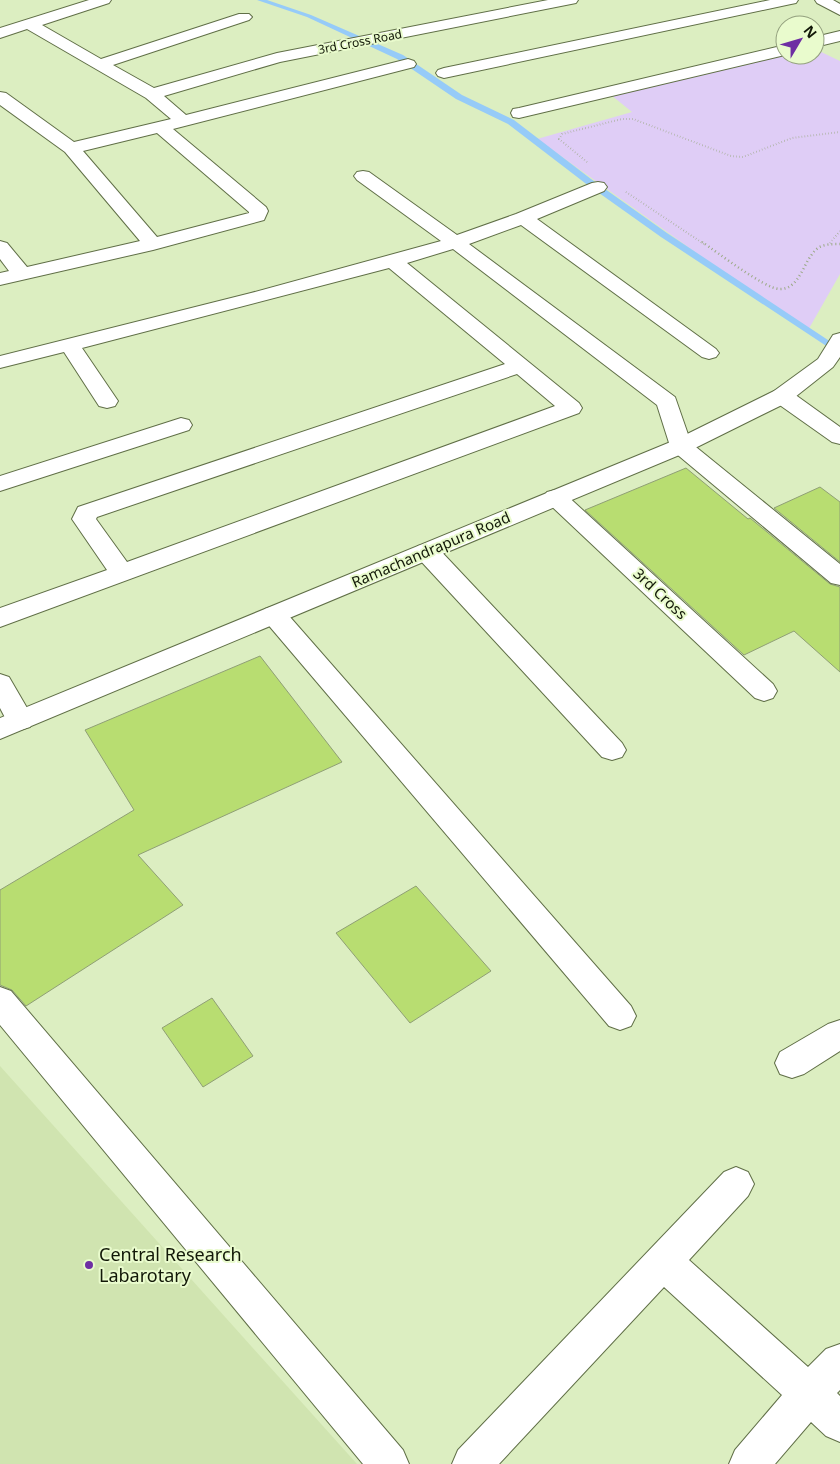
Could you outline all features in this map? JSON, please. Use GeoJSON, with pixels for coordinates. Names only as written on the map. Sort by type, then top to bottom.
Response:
{"type":"FeatureCollection","features":[{"type":"Feature","properties":{"kind":"street"},"geometry":{"type":"LineString","coordinates":[[0,33],[104,0]]}},
{"type":"Feature","properties":{"kind":"street","name":"3rd Cross Road"},"geometry":{"type":"LineString","coordinates":[[152,94],[277,58],[571,0]]}},
{"type":"Feature","properties":{"kind":"street"},"geometry":{"type":"LineString","coordinates":[[444,73],[790,0]]}},
{"type":"Feature","properties":{"kind":"street"},"geometry":{"type":"LineString","coordinates":[[822,0],[840,10]]}},
{"type":"Feature","properties":{"kind":"street"},"geometry":{"type":"LineString","coordinates":[[101,64],[244,17]]}},
{"type":"Feature","properties":{"kind":"street"},"geometry":{"type":"LineString","coordinates":[[29,24],[152,94],[183,122]]}},
{"type":"Feature","properties":{"kind":"street"},"geometry":{"type":"LineString","coordinates":[[825,40],[840,36]]}},
{"type":"Feature","properties":{"kind":"street"},"geometry":{"type":"LineString","coordinates":[[518,113],[775,52]]}},
{"type":"Feature","properties":{"kind":"street"},"geometry":{"type":"LineString","coordinates":[[71,148],[183,122],[408,64]]}},
{"type":"Feature","properties":{"kind":"street"},"geometry":{"type":"LineString","coordinates":[[0,97],[71,148],[153,244]]}},
{"type":"Feature","properties":{"kind":"street"},"geometry":{"type":"LineString","coordinates":[[0,279],[153,244],[257,216],[259,211],[160,127]]}},
{"type":"Feature","properties":{"kind":"street"},"geometry":{"type":"LineString","coordinates":[[363,176],[455,242],[641,384],[668,402],[681,446],[840,577]]}},
{"type":"Feature","properties":{"kind":"street"},"geometry":{"type":"LineString","coordinates":[[0,362],[393,261],[523,218],[598,187]]}},
{"type":"Feature","properties":{"kind":"street"},"geometry":{"type":"LineString","coordinates":[[523,218],[709,353]]}},
{"type":"Feature","properties":{"kind":"street"},"geometry":{"type":"LineString","coordinates":[[0,247],[22,274]]}},
{"type":"Feature","properties":{"kind":"street"},"geometry":{"type":"LineString","coordinates":[[0,618],[571,408],[393,261]]}},
{"type":"Feature","properties":{"kind":"street","name":"Ramachandrapura Road"},"geometry":{"type":"LineString","coordinates":[[10,724],[681,446],[782,396],[826,363],[840,340]]}},
{"type":"Feature","properties":{"kind":"street"},"geometry":{"type":"LineString","coordinates":[[69,344],[107,401]]}},
{"type":"Feature","properties":{"kind":"street"},"geometry":{"type":"LineString","coordinates":[[122,573],[84,519],[86,512],[521,366]]}},
{"type":"Feature","properties":{"kind":"street"},"geometry":{"type":"LineString","coordinates":[[782,396],[840,437]]}},
{"type":"Feature","properties":{"kind":"street"},"geometry":{"type":"LineString","coordinates":[[0,484],[181,425]]}},
{"type":"Feature","properties":{"kind":"street","name":"3rd Cross"},"geometry":{"type":"LineString","coordinates":[[555,497],[764,691]]}},
{"type":"Feature","properties":{"kind":"street"},"geometry":{"type":"LineString","coordinates":[[427,552],[612,750]]}},
{"type":"Feature","properties":{"kind":"street"},"geometry":{"type":"LineString","coordinates":[[274,615],[620,1016]]}},
{"type":"Feature","properties":{"kind":"street"},"geometry":{"type":"LineString","coordinates":[[0,684],[10,724]]}},
{"type":"Feature","properties":{"kind":"street"},"geometry":{"type":"LineString","coordinates":[[0,1001],[390,1464]]}},
{"type":"Feature","properties":{"kind":"street"},"geometry":{"type":"LineString","coordinates":[[792,1063],[840,1034]]}},
{"type":"Feature","properties":{"kind":"street"},"geometry":{"type":"LineString","coordinates":[[472,1464],[736,1184]]}},
{"type":"Feature","properties":{"kind":"street"},"geometry":{"type":"LineString","coordinates":[[663,1261],[840,1422]]}},
{"type":"Feature","properties":{"kind":"street"},"geometry":{"type":"LineString","coordinates":[[749,1464],[809,1394],[840,1363]]}},
{"type":"Feature","properties":{"kind":"path"},"geometry":{"type":"LineString","coordinates":[[592,166],[562,143],[559,139],[562,134],[622,119],[633,119],[722,154],[743,157],[792,138],[840,132]]}},
{"type":"Feature","properties":{"kind":"path"},"geometry":{"type":"LineString","coordinates":[[624,191],[764,283],[779,289],[789,287],[796,282],[818,246],[830,242],[840,231]]}},
{"type":"Feature","properties":{"kind":"path"},"geometry":{"type":"LineString","coordinates":[[830,242],[840,244]]}},
{"type":"Feature","properties":{"kind":"shaded area"},"geometry":{"type":"Polygon","coordinates":[[[825,54],[840,61],[840,274],[807,332],[537,139],[632,112],[611,95],[775,57],[775,65],[825,65],[825,54]]]}},
{"type":"Feature","properties":{"kind":"shaded area","name":"Central Research Labarotary"},"geometry":{"type":"Polygon","coordinates":[[[0,1066],[357,1464],[0,1464],[0,1066]]]}},
{"type":"Feature","properties":{"kind":"building"},"geometry":{"type":"Polygon","coordinates":[[[686,468],[830,584],[840,587],[840,672],[794,631],[744,655],[585,510],[686,468]]]}},
{"type":"Feature","properties":{"kind":"building"},"geometry":{"type":"Polygon","coordinates":[[[820,487],[840,502],[840,562],[774,508],[820,487]]]}},
{"type":"Feature","properties":{"kind":"building"},"geometry":{"type":"Polygon","coordinates":[[[260,656],[342,762],[138,855],[183,905],[26,1006],[12,990],[0,985],[0,890],[134,810],[85,730],[260,656]]]}},
{"type":"Feature","properties":{"kind":"building"},"geometry":{"type":"Polygon","coordinates":[[[416,886],[491,971],[410,1023],[336,933],[416,886]]]}},
{"type":"Feature","properties":{"kind":"building"},"geometry":{"type":"Polygon","coordinates":[[[212,998],[253,1056],[203,1087],[162,1028],[212,998]]]}},
{"type":"Feature","properties":{"kind":"waterway"},"geometry":{"type":"LineString","coordinates":[[260,0],[309,16],[400,57],[459,97],[511,122],[588,181],[664,235],[840,352]]}},
{"type":"Feature","properties":{"kind":"place","name":"Central Research Labarotary"},"geometry":{"type":"Point","coordinates":[89,1265]}}]}
